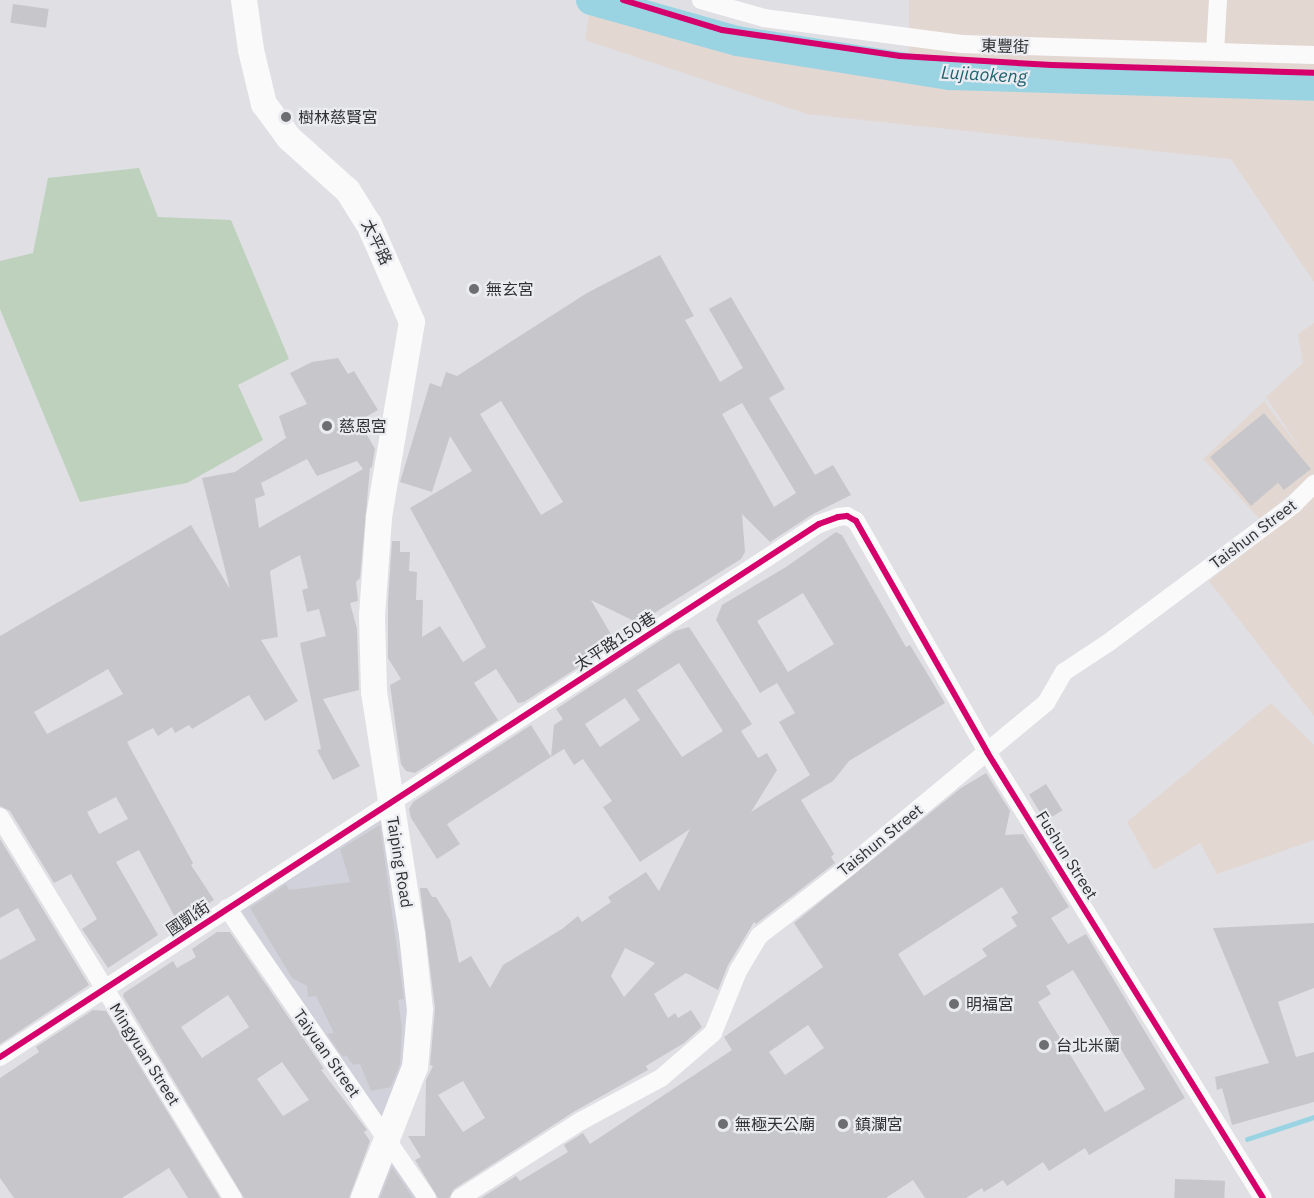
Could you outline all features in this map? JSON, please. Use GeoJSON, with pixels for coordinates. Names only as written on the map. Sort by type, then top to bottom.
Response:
{"type":"FeatureCollection","features":[{"type":"Feature","properties":{"kind":"street","name":"太平路"},"geometry":{"type":"LineString","coordinates":[[243,0],[250,50],[264,104],[289,138],[348,191],[369,224],[412,322],[378,518],[372,615],[374,692],[391,802]]}},
{"type":"Feature","properties":{"kind":"street","name":"東豐街"},"geometry":{"type":"LineString","coordinates":[[701,0],[764,18],[961,44],[1314,55]]}},
{"type":"Feature","properties":{"kind":"street"},"geometry":{"type":"LineString","coordinates":[[1215,52],[1218,0]]}},
{"type":"Feature","properties":{"kind":"street","name":"Taishun Street"},"geometry":{"type":"LineString","coordinates":[[460,1198],[581,1121],[669,1070],[713,1033],[738,971],[759,936],[1046,703],[1064,672],[1108,643],[1293,505],[1314,484]]}},
{"type":"Feature","properties":{"kind":"street","name":"太平路150巷"},"geometry":{"type":"LineString","coordinates":[[391,802],[819,525],[838,517],[847,516],[856,521]]}},
{"type":"Feature","properties":{"kind":"street","name":"Fushun Street"},"geometry":{"type":"LineString","coordinates":[[856,521],[987,752],[1263,1198]]}},
{"type":"Feature","properties":{"kind":"street","name":"國凱街"},"geometry":{"type":"LineString","coordinates":[[0,1057],[391,802]]}},
{"type":"Feature","properties":{"kind":"street","name":"Taiping Road"},"geometry":{"type":"LineString","coordinates":[[363,1198],[415,1067],[420,1010],[391,802]]}},
{"type":"Feature","properties":{"kind":"street","name":"Mingyuan Street"},"geometry":{"type":"LineString","coordinates":[[0,817],[233,1198]]}},
{"type":"Feature","properties":{"kind":"street","name":"Taiyuan Street"},"geometry":{"type":"LineString","coordinates":[[227,908],[427,1198]]}},
{"type":"Feature","properties":{"kind":"shaded area"},"geometry":{"type":"Polygon","coordinates":[[[909,0],[1314,0],[1314,282],[1231,159],[807,114],[585,40],[590,10],[817,61],[909,77],[909,0]]]}},
{"type":"Feature","properties":{"kind":"shaded area"},"geometry":{"type":"Polygon","coordinates":[[[1314,323],[1314,474],[1260,519],[1203,459],[1264,401],[1304,454],[1266,397],[1303,363],[1298,334],[1314,323]]]}},
{"type":"Feature","properties":{"kind":"shaded area"},"geometry":{"type":"Polygon","coordinates":[[[1314,493],[1314,716],[1209,581],[1267,535],[1314,493]]]}},
{"type":"Feature","properties":{"kind":"shaded area"},"geometry":{"type":"Polygon","coordinates":[[[1271,703],[1314,745],[1314,840],[1217,874],[1200,843],[1154,870],[1127,822],[1271,703]]]}},
{"type":"Feature","properties":{"kind":"shaded area"},"geometry":{"type":"Polygon","coordinates":[[[386,817],[415,1009],[407,1065],[380,1123],[238,906],[386,817]]]}},
{"type":"Feature","properties":{"kind":"shaded area"},"geometry":{"type":"Polygon","coordinates":[[[387,1154],[418,1198],[369,1198],[387,1154]]]}},
{"type":"Feature","properties":{"kind":"green space"},"geometry":{"type":"Polygon","coordinates":[[[139,168],[158,217],[231,220],[289,359],[238,385],[263,440],[187,483],[80,502],[0,309],[0,261],[33,253],[48,178],[139,168]]]}},
{"type":"Feature","properties":{"kind":"building"},"geometry":{"type":"Polygon","coordinates":[[[13,4],[49,9],[46,28],[10,23],[13,4]]]}},
{"type":"Feature","properties":{"kind":"building"},"geometry":{"type":"Polygon","coordinates":[[[660,255],[694,316],[685,320],[720,382],[743,368],[709,309],[731,297],[785,389],[769,398],[815,475],[833,465],[851,495],[813,514],[770,542],[742,514],[745,552],[741,559],[643,620],[634,621],[591,600],[616,643],[524,702],[518,703],[496,669],[474,683],[498,720],[415,773],[406,771],[401,764],[390,685],[401,679],[388,658],[388,602],[392,541],[400,541],[400,552],[410,552],[409,571],[417,572],[416,600],[423,600],[422,637],[440,626],[463,662],[486,647],[410,508],[472,471],[450,436],[432,492],[400,482],[430,383],[441,387],[446,372],[457,376],[587,293],[660,255]],[[501,401],[480,414],[541,515],[563,502],[501,401]],[[742,403],[722,414],[774,507],[796,493],[742,403]]]}},
{"type":"Feature","properties":{"kind":"building"},"geometry":{"type":"Polygon","coordinates":[[[338,358],[348,374],[354,371],[378,410],[359,421],[375,449],[370,468],[360,578],[356,582],[358,601],[350,603],[357,629],[359,690],[323,699],[360,766],[333,780],[317,750],[321,749],[300,643],[326,636],[319,609],[307,612],[302,590],[308,588],[300,555],[270,571],[278,637],[261,640],[298,701],[265,721],[249,695],[192,729],[189,725],[175,733],[172,727],[158,736],[153,728],[127,742],[193,863],[191,865],[214,900],[178,923],[139,850],[116,862],[158,935],[108,968],[82,929],[97,919],[71,874],[54,883],[10,811],[0,806],[0,636],[191,525],[230,589],[202,478],[235,472],[286,438],[279,416],[307,404],[290,373],[312,362],[338,358]],[[307,459],[261,483],[265,495],[255,499],[259,528],[363,469],[357,461],[317,476],[307,459]],[[108,669],[34,712],[47,734],[123,694],[108,669]],[[116,797],[87,812],[99,834],[128,819],[116,797]]]}},
{"type":"Feature","properties":{"kind":"building"},"geometry":{"type":"Polygon","coordinates":[[[1264,413],[1311,469],[1284,490],[1278,483],[1251,506],[1210,457],[1264,413]]]}},
{"type":"Feature","properties":{"kind":"building"},"geometry":{"type":"Polygon","coordinates":[[[836,532],[842,535],[906,647],[910,645],[945,703],[849,761],[833,781],[801,800],[834,854],[831,857],[835,863],[756,924],[754,922],[728,965],[718,990],[686,973],[654,994],[668,1018],[675,1013],[678,1018],[691,1010],[702,1027],[684,1043],[646,1066],[648,1070],[575,1111],[454,1189],[449,1198],[438,1198],[415,1160],[421,1157],[408,1136],[425,1136],[426,1080],[433,1066],[430,1065],[435,1008],[420,888],[427,888],[432,897],[436,897],[450,920],[459,963],[471,956],[490,988],[503,965],[562,929],[578,916],[582,922],[611,902],[608,897],[646,872],[659,891],[690,829],[640,862],[603,807],[612,801],[583,759],[574,765],[564,749],[551,757],[554,725],[563,719],[556,709],[675,631],[689,627],[752,724],[741,731],[758,758],[767,753],[777,770],[751,812],[810,775],[779,722],[795,713],[777,683],[760,693],[716,620],[722,605],[786,567],[836,532]],[[803,593],[757,621],[788,672],[834,644],[803,593]],[[679,663],[637,690],[682,757],[723,731],[679,663]],[[625,698],[585,724],[600,747],[640,720],[625,698]],[[625,948],[611,976],[624,997],[655,963],[625,948]],[[463,1081],[438,1095],[463,1132],[485,1118],[463,1081]]]}},
{"type":"Feature","properties":{"kind":"building"},"geometry":{"type":"Polygon","coordinates":[[[531,725],[551,757],[447,824],[460,844],[437,859],[411,818],[409,809],[413,802],[531,725]]]}},
{"type":"Feature","properties":{"kind":"building"},"geometry":{"type":"Polygon","coordinates":[[[986,773],[1010,811],[1005,835],[1023,834],[1069,907],[1051,918],[1068,944],[1086,934],[1185,1098],[1089,1155],[1085,1148],[1049,1171],[1043,1162],[1007,1186],[1003,1180],[984,1192],[982,1188],[966,1198],[925,1198],[913,1180],[886,1198],[481,1198],[516,1176],[520,1181],[568,1152],[564,1145],[583,1133],[590,1144],[732,1050],[724,1037],[823,967],[794,923],[961,788],[986,773]],[[1002,887],[898,954],[924,996],[987,956],[982,949],[1017,926],[1011,917],[1018,913],[1002,887]],[[1073,970],[1046,986],[1051,994],[1038,1002],[1105,1112],[1145,1089],[1073,970]],[[808,1025],[769,1052],[785,1075],[824,1048],[808,1025]]]}},
{"type":"Feature","properties":{"kind":"building"},"geometry":{"type":"Polygon","coordinates":[[[1046,784],[1062,810],[1045,821],[1029,795],[1046,784]]]}},
{"type":"Feature","properties":{"kind":"building"},"geometry":{"type":"Polygon","coordinates":[[[380,825],[404,999],[398,1000],[402,1027],[400,1064],[391,1087],[371,1091],[360,1064],[353,1065],[346,1055],[343,1057],[327,1034],[334,1033],[316,996],[308,997],[307,986],[292,978],[250,908],[286,884],[289,890],[350,882],[340,849],[380,825]]]}},
{"type":"Feature","properties":{"kind":"building"},"geometry":{"type":"Polygon","coordinates":[[[0,839],[89,985],[0,1044],[0,960],[36,940],[18,908],[0,918],[0,839]]]}},
{"type":"Feature","properties":{"kind":"building"},"geometry":{"type":"Polygon","coordinates":[[[1314,923],[1314,988],[1278,1002],[1296,1057],[1314,1052],[1314,1102],[1232,1125],[1222,1088],[1217,1090],[1215,1077],[1269,1063],[1213,928],[1314,923]]]}},
{"type":"Feature","properties":{"kind":"building"},"geometry":{"type":"Polygon","coordinates":[[[217,932],[230,932],[324,1069],[321,1070],[367,1130],[364,1132],[370,1141],[349,1198],[244,1198],[123,996],[124,993],[173,961],[177,968],[196,957],[192,949],[217,932]],[[228,995],[181,1027],[202,1058],[249,1027],[228,995]],[[282,1062],[257,1079],[283,1116],[309,1100],[282,1062]]]}},
{"type":"Feature","properties":{"kind":"building"},"geometry":{"type":"Polygon","coordinates":[[[93,1010],[106,1011],[220,1198],[188,1198],[169,1168],[122,1198],[14,1198],[0,1178],[0,1078],[39,1052],[36,1047],[93,1010]]]}},
{"type":"Feature","properties":{"kind":"building"},"geometry":{"type":"Polygon","coordinates":[[[392,1167],[413,1198],[380,1198],[392,1167]]]}},
{"type":"Feature","properties":{"kind":"building"},"geometry":{"type":"Polygon","coordinates":[[[1175,1179],[1225,1181],[1224,1198],[1174,1198],[1175,1179]]]}},
{"type":"Feature","properties":{"kind":"waterway","name":"Lujiaokeng"},"geometry":{"type":"LineString","coordinates":[[591,0],[737,41],[950,75],[1314,86]]}},
{"type":"Feature","properties":{"kind":"waterway"},"geometry":{"type":"LineString","coordinates":[[1247,1139],[1314,1117]]}},
{"type":"Feature","properties":{"kind":"cycle path"},"geometry":{"type":"LineString","coordinates":[[623,0],[722,30],[900,56],[1052,65],[1314,73]]}},
{"type":"Feature","properties":{"kind":"cycle path"},"geometry":{"type":"LineString","coordinates":[[0,1057],[819,524],[847,516],[856,521],[987,752],[1263,1198]]}},
{"type":"Feature","properties":{"kind":"place","name":"樹林慈賢宮"},"geometry":{"type":"Point","coordinates":[286,117]}},
{"type":"Feature","properties":{"kind":"place","name":"無玄宮"},"geometry":{"type":"Point","coordinates":[474,289]}},
{"type":"Feature","properties":{"kind":"place","name":"慈恩宮"},"geometry":{"type":"Point","coordinates":[327,426]}},
{"type":"Feature","properties":{"kind":"place","name":"明福宮"},"geometry":{"type":"Point","coordinates":[954,1004]}},
{"type":"Feature","properties":{"kind":"place","name":"台北米蘭"},"geometry":{"type":"Point","coordinates":[1044,1045]}},
{"type":"Feature","properties":{"kind":"place","name":"無極天公廟"},"geometry":{"type":"Point","coordinates":[723,1124]}},
{"type":"Feature","properties":{"kind":"place","name":"鎮瀾宮"},"geometry":{"type":"Point","coordinates":[843,1124]}}]}
